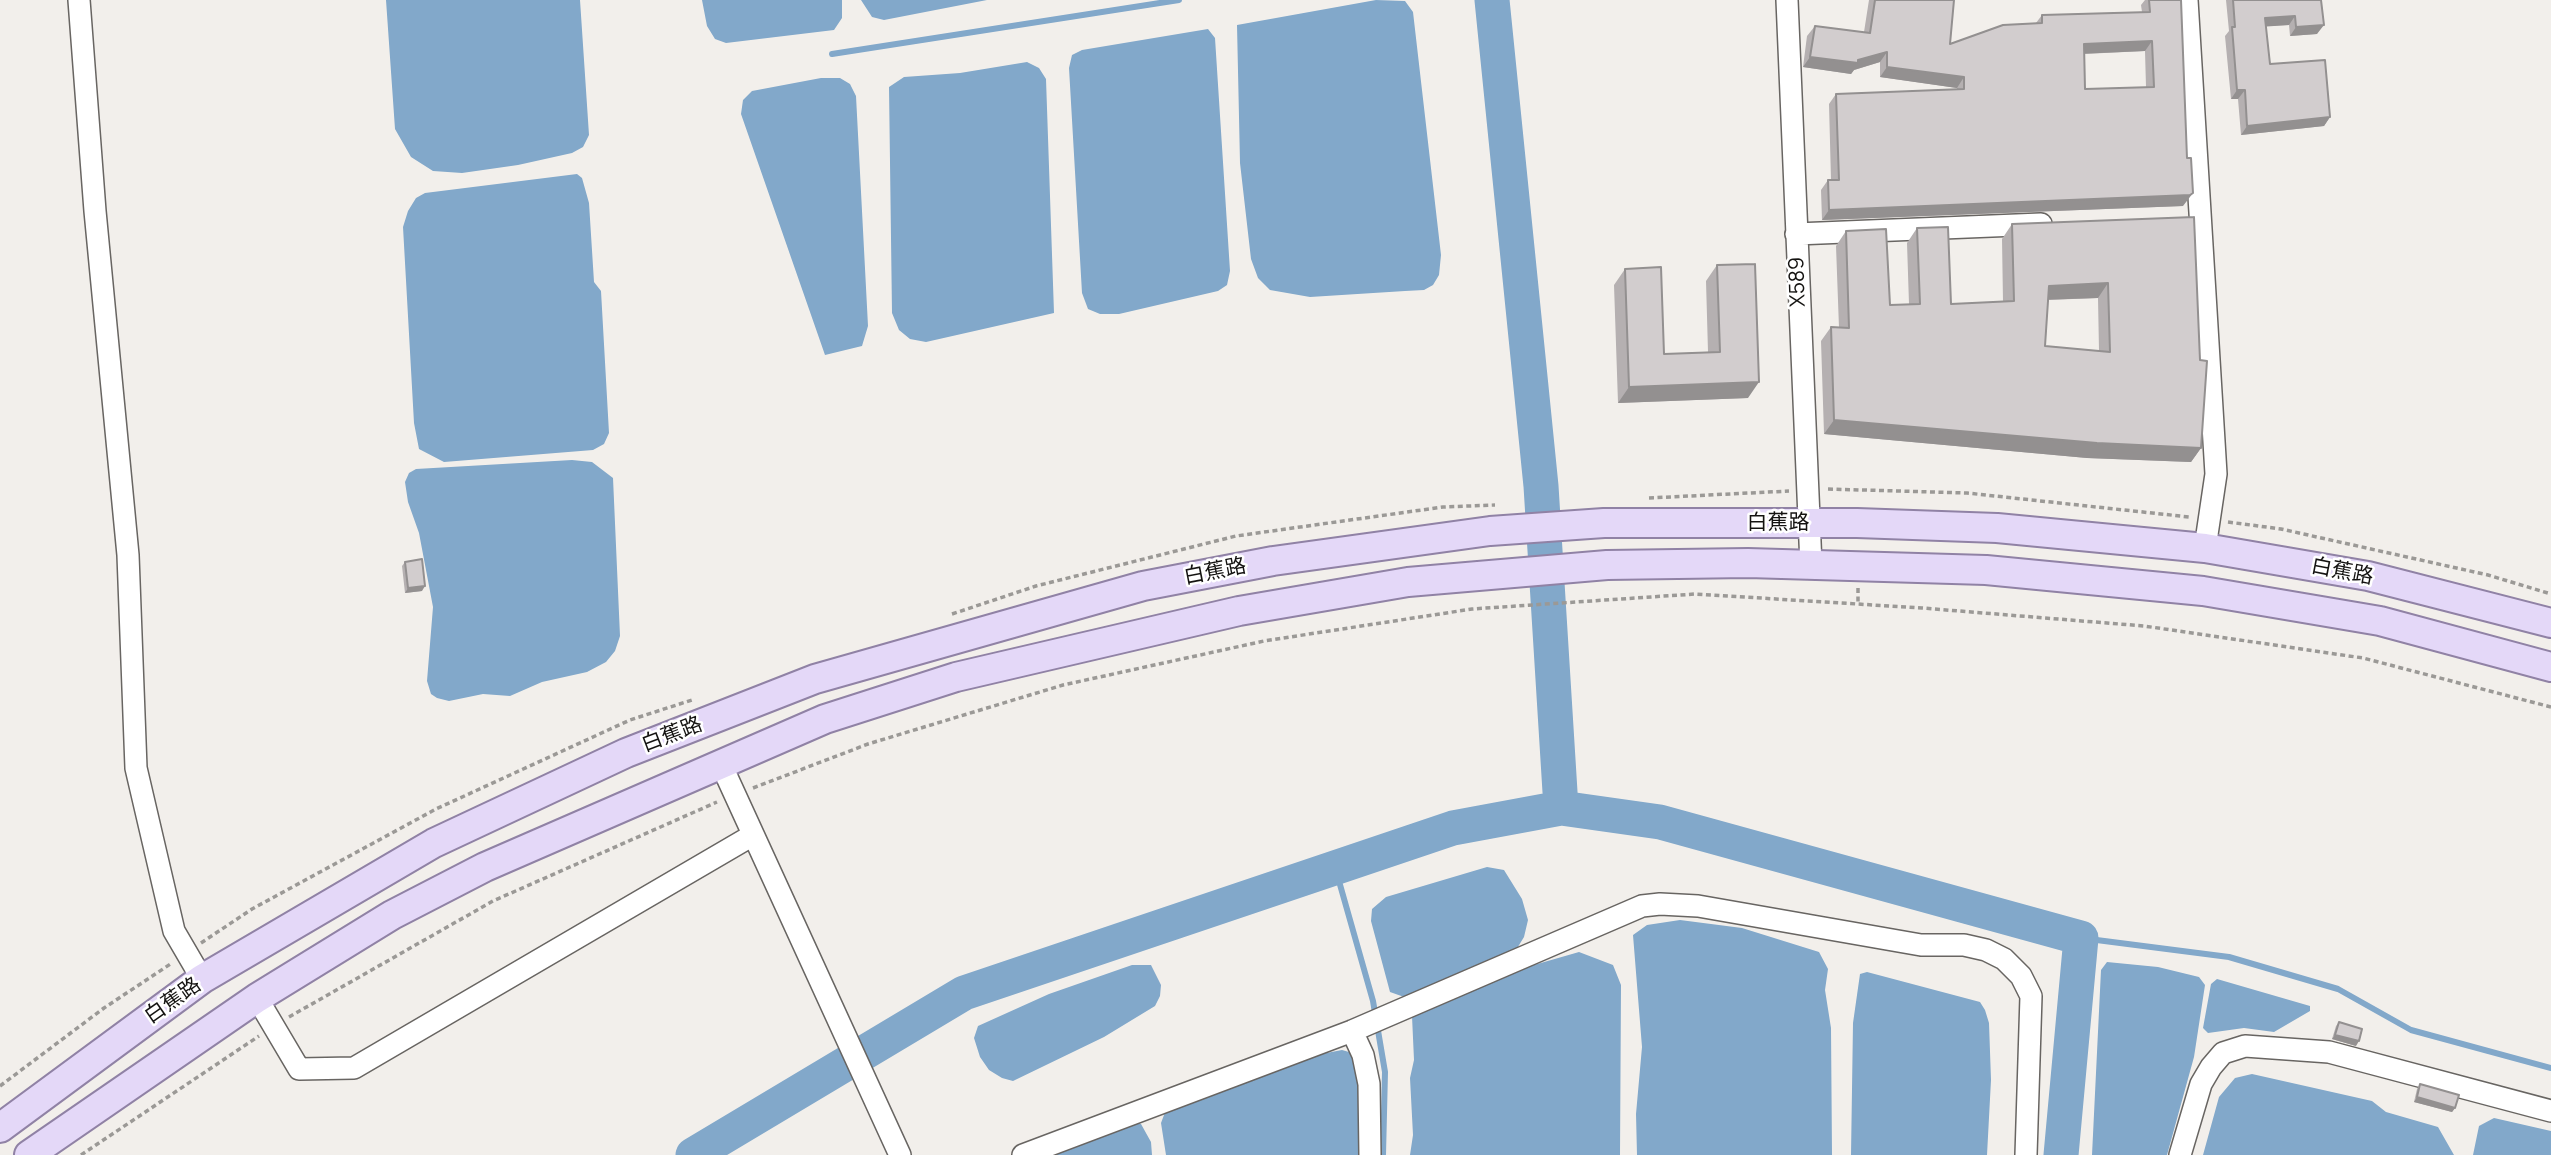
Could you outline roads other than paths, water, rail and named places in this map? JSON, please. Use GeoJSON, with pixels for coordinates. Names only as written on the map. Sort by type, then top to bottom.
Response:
{"type":"FeatureCollection","features":[{"type":"Feature","properties":{"kind":"main road","name":"白蕉路"},"geometry":{"type":"LineString","coordinates":[[0,1128],[202,979],[434,843],[626,753],[816,679],[1143,586],[1273,561],[1490,531],[1604,523],[1809,523],[1997,528],[2205,548],[2368,576],[2551,623]]}},
{"type":"Feature","properties":{"kind":"main road","name":"白蕉路"},"geometry":{"type":"LineString","coordinates":[[39,1147],[257,998],[392,915],[485,867],[720,762],[825,719],[956,677],[1239,611],[1408,582],[1607,565],[1811,565],[1986,570],[2203,592],[2380,621],[2551,667]]}},
{"type":"Feature","properties":{"kind":"street"},"geometry":{"type":"LineString","coordinates":[[79,0],[94,211],[128,555],[136,768],[174,930],[202,979]]}},
{"type":"Feature","properties":{"kind":"street","name":"X589"},"geometry":{"type":"LineString","coordinates":[[1787,0],[1811,565]]}},
{"type":"Feature","properties":{"kind":"street"},"geometry":{"type":"LineString","coordinates":[[2187,0],[2193,218],[2216,474],[2205,548]]}},
{"type":"Feature","properties":{"kind":"street"},"geometry":{"type":"LineString","coordinates":[[1796,234],[2061,223]]}},
{"type":"Feature","properties":{"kind":"street"},"geometry":{"type":"LineString","coordinates":[[720,762],[829,1006],[900,1155]]}},
{"type":"Feature","properties":{"kind":"street"},"geometry":{"type":"LineString","coordinates":[[257,998],[299,1069],[354,1068],[753,835]]}},
{"type":"Feature","properties":{"kind":"street"},"geometry":{"type":"LineString","coordinates":[[1023,1155],[1359,1028],[1642,906],[1660,904],[1698,906],[1921,945],[1964,945],[1986,950],[2004,959],[2021,976],[2031,996],[2026,1155]]}},
{"type":"Feature","properties":{"kind":"street"},"geometry":{"type":"LineString","coordinates":[[1359,1028],[1369,1084],[1370,1155]]}},
{"type":"Feature","properties":{"kind":"street"},"geometry":{"type":"LineString","coordinates":[[2180,1155],[2201,1084],[2211,1067],[2224,1053],[2245,1046],[2329,1052],[2551,1111]]}},
{"type":"Feature","properties":{"kind":"water"},"geometry":{"type":"Polygon","coordinates":[[[386,0],[580,0],[589,135],[583,147],[572,153],[518,165],[462,173],[433,171],[411,157],[395,129],[386,0]]]}},
{"type":"Feature","properties":{"kind":"water"},"geometry":{"type":"Polygon","coordinates":[[[702,0],[842,0],[842,18],[834,30],[726,43],[715,39],[707,26],[702,0]]]}},
{"type":"Feature","properties":{"kind":"water"},"geometry":{"type":"Polygon","coordinates":[[[861,0],[987,0],[884,20],[872,17],[861,0]]]}},
{"type":"Feature","properties":{"kind":"water"},"geometry":{"type":"Polygon","coordinates":[[[1376,0],[1405,1],[1413,12],[1441,255],[1439,275],[1433,285],[1424,290],[1310,297],[1270,290],[1258,278],[1251,259],[1240,163],[1237,25],[1376,0]]]}},
{"type":"Feature","properties":{"kind":"water"},"geometry":{"type":"Polygon","coordinates":[[[1208,29],[1215,38],[1230,271],[1227,285],[1218,291],[1119,314],[1100,314],[1088,309],[1082,293],[1069,68],[1072,55],[1082,50],[1208,29]]]}},
{"type":"Feature","properties":{"kind":"water"},"geometry":{"type":"Polygon","coordinates":[[[1027,62],[1039,68],[1046,79],[1054,313],[926,342],[910,339],[899,330],[892,313],[889,87],[904,77],[960,73],[1027,62]]]}},
{"type":"Feature","properties":{"kind":"water"},"geometry":{"type":"Polygon","coordinates":[[[821,78],[840,78],[850,84],[856,96],[868,326],[862,346],[825,355],[741,114],[743,100],[752,91],[821,78]]]}},
{"type":"Feature","properties":{"kind":"water"},"geometry":{"type":"Polygon","coordinates":[[[577,174],[582,178],[589,203],[594,282],[601,291],[609,433],[604,444],[593,450],[444,462],[419,449],[414,423],[403,227],[408,211],[416,198],[425,193],[577,174]]]}},
{"type":"Feature","properties":{"kind":"water"},"geometry":{"type":"Polygon","coordinates":[[[572,460],[592,462],[613,478],[620,636],[615,651],[606,662],[587,672],[542,682],[510,696],[483,694],[449,701],[437,698],[431,694],[427,681],[433,607],[419,533],[408,502],[405,482],[409,473],[416,469],[572,460]]]}},
{"type":"Feature","properties":{"kind":"water"},"geometry":{"type":"Polygon","coordinates":[[[1487,867],[1504,870],[1522,899],[1528,920],[1524,937],[1516,950],[1407,998],[1390,992],[1371,921],[1372,909],[1386,897],[1487,867]]]}},
{"type":"Feature","properties":{"kind":"water"},"geometry":{"type":"Polygon","coordinates":[[[1680,920],[1742,928],[1819,952],[1828,969],[1825,990],[1831,1028],[1832,1155],[1637,1155],[1636,1114],[1642,1047],[1633,935],[1647,925],[1680,920]]]}},
{"type":"Feature","properties":{"kind":"water"},"geometry":{"type":"Polygon","coordinates":[[[1579,952],[1613,965],[1621,985],[1620,1155],[1410,1155],[1413,1135],[1410,1078],[1414,1060],[1412,1016],[1513,971],[1579,952]]]}},
{"type":"Feature","properties":{"kind":"water"},"geometry":{"type":"Polygon","coordinates":[[[2107,962],[2158,967],[2199,977],[2205,985],[2194,1057],[2167,1155],[2092,1155],[2101,970],[2107,962]]]}},
{"type":"Feature","properties":{"kind":"water"},"geometry":{"type":"Polygon","coordinates":[[[1132,965],[1151,965],[1161,985],[1160,996],[1155,1006],[1104,1037],[1013,1081],[989,1070],[980,1057],[974,1038],[978,1026],[1049,994],[1132,965]]]}},
{"type":"Feature","properties":{"kind":"water"},"geometry":{"type":"Polygon","coordinates":[[[1867,972],[1980,1002],[1989,1023],[1991,1080],[1987,1155],[1851,1155],[1853,1023],[1860,974],[1867,972]]]}},
{"type":"Feature","properties":{"kind":"water"},"geometry":{"type":"Polygon","coordinates":[[[2217,979],[2310,1006],[2310,1011],[2274,1032],[2244,1028],[2208,1033],[2203,1028],[2211,984],[2217,979]]]}},
{"type":"Feature","properties":{"kind":"water"},"geometry":{"type":"Polygon","coordinates":[[[1342,1050],[1349,1052],[1356,1064],[1360,1087],[1359,1155],[1166,1155],[1161,1123],[1167,1107],[1316,1055],[1342,1050]]]}},
{"type":"Feature","properties":{"kind":"water"},"geometry":{"type":"Polygon","coordinates":[[[2252,1074],[2372,1101],[2386,1112],[2438,1127],[2454,1155],[2203,1155],[2219,1097],[2235,1078],[2252,1074]]]}},
{"type":"Feature","properties":{"kind":"water"},"geometry":{"type":"Polygon","coordinates":[[[2494,1118],[2551,1131],[2551,1155],[2473,1155],[2479,1126],[2494,1118]]]}},
{"type":"Feature","properties":{"kind":"water"},"geometry":{"type":"Polygon","coordinates":[[[1131,1121],[1141,1124],[1151,1142],[1152,1155],[1041,1155],[1131,1121]]]}},
{"type":"Feature","properties":{"kind":"waterway"},"geometry":{"type":"LineString","coordinates":[[832,54],[1179,0]]}},
{"type":"Feature","properties":{"kind":"waterway"},"geometry":{"type":"LineString","coordinates":[[1492,0],[1541,486],[1561,808]]}},
{"type":"Feature","properties":{"kind":"waterway"},"geometry":{"type":"LineString","coordinates":[[693,1155],[964,993],[1453,828],[1561,808],[1660,822],[2081,938],[2061,1155]]}},
{"type":"Feature","properties":{"kind":"waterway"},"geometry":{"type":"LineString","coordinates":[[1335,867],[1373,1001],[1385,1072],[1383,1155]]}},
{"type":"Feature","properties":{"kind":"waterway"},"geometry":{"type":"LineString","coordinates":[[2081,938],[2229,957],[2338,989],[2411,1030],[2551,1068]]}}]}
